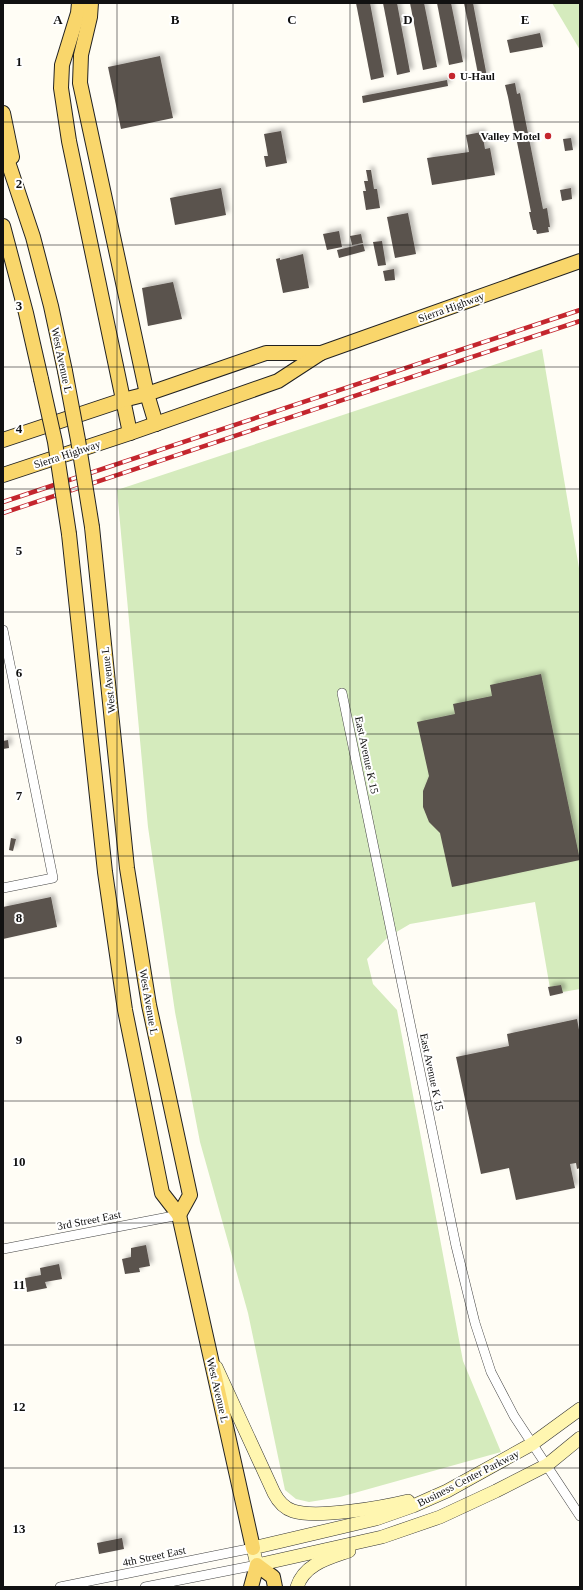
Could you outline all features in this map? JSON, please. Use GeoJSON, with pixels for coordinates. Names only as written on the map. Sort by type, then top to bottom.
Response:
{"type":"FeatureCollection","features":[{"type":"Feature","properties":{"kind":"main road"},"geometry":{"type":"LineString","coordinates":[[79,3],[78,13],[62,65],[61,88],[69,141],[130,433]]}},
{"type":"Feature","properties":{"kind":"main road"},"geometry":{"type":"LineString","coordinates":[[91,3],[90,18],[81,55],[80,83],[147,394],[156,424]]}},
{"type":"Feature","properties":{"kind":"main road"},"geometry":{"type":"LineString","coordinates":[[3,113],[22,205]]}},
{"type":"Feature","properties":{"kind":"main road","name":"West Avenue L"},"geometry":{"type":"LineString","coordinates":[[3,147],[33,237],[50,303],[78,440],[92,528],[127,868],[149,1005],[190,1196],[179,1215]]}},
{"type":"Feature","properties":{"kind":"main road","name":"West Avenue L"},"geometry":{"type":"LineString","coordinates":[[4,232],[41,378],[55,442],[69,534],[105,872],[125,1010],[162,1193],[179,1215],[257,1565],[251,1587]]}},
{"type":"Feature","properties":{"kind":"main road","name":"Sierra Highway"},"geometry":{"type":"LineString","coordinates":[[3,475],[130,433],[278,381],[321,353],[580,261]]}},
{"type":"Feature","properties":{"kind":"main road","name":"Sierra Highway"},"geometry":{"type":"LineString","coordinates":[[123,400],[147,394],[266,353],[321,353]]}},
{"type":"Feature","properties":{"kind":"main road"},"geometry":{"type":"LineString","coordinates":[[3,440],[123,400]]}},
{"type":"Feature","properties":{"kind":"main road"},"geometry":{"type":"LineString","coordinates":[[210,1353],[274,1493],[279,1502],[286,1508],[306,1514],[326,1513],[394,1504],[447,1491]]}},
{"type":"Feature","properties":{"kind":"main road","name":"Business Center Parkway"},"geometry":{"type":"LineString","coordinates":[[253,1548],[376,1519],[413,1506],[447,1491],[532,1444],[580,1409]]}},
{"type":"Feature","properties":{"kind":"main road","name":"Business Center Parkway"},"geometry":{"type":"LineString","coordinates":[[257,1565],[382,1538],[440,1517],[496,1491],[546,1465],[580,1438]]}},
{"type":"Feature","properties":{"kind":"main road"},"geometry":{"type":"LineString","coordinates":[[297,1587],[306,1572],[318,1563],[382,1538]]}},
{"type":"Feature","properties":{"kind":"main road"},"geometry":{"type":"LineString","coordinates":[[257,1565],[273,1577],[275,1587]]}},
{"type":"Feature","properties":{"kind":"street"},"geometry":{"type":"LineString","coordinates":[[3,630],[53,878],[3,888]]}},
{"type":"Feature","properties":{"kind":"street","name":"East Avenue K 15"},"geometry":{"type":"LineString","coordinates":[[342,693],[456,1246],[475,1323],[491,1372],[514,1416],[580,1516]]}},
{"type":"Feature","properties":{"kind":"street","name":"3rd Street East"},"geometry":{"type":"LineString","coordinates":[[3,1249],[179,1215]]}},
{"type":"Feature","properties":{"kind":"street","name":"4th Street East"},"geometry":{"type":"LineString","coordinates":[[60,1587],[253,1548]]}},
{"type":"Feature","properties":{"kind":"street"},"geometry":{"type":"LineString","coordinates":[[145,1587],[257,1565]]}},
{"type":"Feature","properties":{"kind":"green space"},"geometry":{"type":"Polygon","coordinates":[[[552,3],[580,3],[580,50],[552,3]]]}},
{"type":"Feature","properties":{"kind":"green space"},"geometry":{"type":"Polygon","coordinates":[[[542,349],[580,574],[580,989],[551,994],[535,902],[410,924],[388,937],[367,959],[373,984],[397,1010],[463,1361],[501,1452],[340,1497],[309,1502],[296,1499],[285,1490],[248,1313],[200,1142],[175,1012],[148,827],[117,490],[542,349]]]}},
{"type":"Feature","properties":{"kind":"building"},"geometry":{"type":"Polygon","coordinates":[[[356,3],[370,3],[384,77],[371,80],[356,3]]]}},
{"type":"Feature","properties":{"kind":"building"},"geometry":{"type":"Polygon","coordinates":[[[383,3],[397,3],[410,72],[397,75],[383,3]]]}},
{"type":"Feature","properties":{"kind":"building"},"geometry":{"type":"Polygon","coordinates":[[[410,3],[424,3],[437,67],[423,70],[410,3]]]}},
{"type":"Feature","properties":{"kind":"building"},"geometry":{"type":"Polygon","coordinates":[[[437,3],[451,3],[463,62],[449,65],[437,3]]]}},
{"type":"Feature","properties":{"kind":"building"},"geometry":{"type":"Polygon","coordinates":[[[464,3],[473,3],[487,77],[479,79],[464,3]]]}},
{"type":"Feature","properties":{"kind":"building"},"geometry":{"type":"Polygon","coordinates":[[[540,33],[543,47],[510,53],[507,40],[540,33]]]}},
{"type":"Feature","properties":{"kind":"building"},"geometry":{"type":"Polygon","coordinates":[[[160,56],[173,118],[121,129],[108,67],[160,56]]]}},
{"type":"Feature","properties":{"kind":"building"},"geometry":{"type":"Polygon","coordinates":[[[447,80],[448,86],[363,103],[362,96],[447,80]]]}},
{"type":"Feature","properties":{"kind":"building"},"geometry":{"type":"Polygon","coordinates":[[[515,83],[517,94],[520,93],[543,209],[547,208],[550,227],[548,227],[549,232],[537,234],[536,230],[533,230],[529,212],[531,212],[505,85],[515,83]]]}},
{"type":"Feature","properties":{"kind":"building"},"geometry":{"type":"Polygon","coordinates":[[[281,131],[287,163],[266,167],[264,156],[268,156],[264,134],[281,131]]]}},
{"type":"Feature","properties":{"kind":"building"},"geometry":{"type":"Polygon","coordinates":[[[482,132],[485,149],[490,148],[495,175],[432,185],[427,158],[469,152],[466,135],[482,132]]]}},
{"type":"Feature","properties":{"kind":"building"},"geometry":{"type":"Polygon","coordinates":[[[571,138],[573,150],[565,151],[563,139],[571,138]]]}},
{"type":"Feature","properties":{"kind":"building"},"geometry":{"type":"Polygon","coordinates":[[[366,170],[371,170],[374,189],[377,189],[380,208],[366,210],[363,191],[366,191],[364,181],[368,181],[366,170]]]}},
{"type":"Feature","properties":{"kind":"building"},"geometry":{"type":"Polygon","coordinates":[[[221,188],[226,215],[175,225],[170,198],[221,188]]]}},
{"type":"Feature","properties":{"kind":"building"},"geometry":{"type":"Polygon","coordinates":[[[571,188],[572,199],[562,201],[560,190],[571,188]]]}},
{"type":"Feature","properties":{"kind":"building"},"geometry":{"type":"Polygon","coordinates":[[[408,213],[416,254],[395,258],[387,217],[408,213]]]}},
{"type":"Feature","properties":{"kind":"building"},"geometry":{"type":"Polygon","coordinates":[[[339,231],[342,247],[327,250],[323,234],[339,231]]]}},
{"type":"Feature","properties":{"kind":"building"},"geometry":{"type":"Polygon","coordinates":[[[361,234],[363,243],[352,245],[350,236],[361,234]]]}},
{"type":"Feature","properties":{"kind":"building"},"geometry":{"type":"Polygon","coordinates":[[[382,241],[386,265],[378,266],[373,242],[382,241]]]}},
{"type":"Feature","properties":{"kind":"building"},"geometry":{"type":"Polygon","coordinates":[[[363,244],[365,251],[339,258],[337,250],[363,244]]]}},
{"type":"Feature","properties":{"kind":"building"},"geometry":{"type":"Polygon","coordinates":[[[303,254],[309,288],[283,293],[276,259],[280,258],[280,260],[303,254]]]}},
{"type":"Feature","properties":{"kind":"building"},"geometry":{"type":"Polygon","coordinates":[[[394,269],[395,280],[385,281],[383,271],[394,269]]]}},
{"type":"Feature","properties":{"kind":"building"},"geometry":{"type":"Polygon","coordinates":[[[173,282],[182,319],[148,326],[142,288],[173,282]]]}},
{"type":"Feature","properties":{"kind":"building"},"geometry":{"type":"Polygon","coordinates":[[[541,674],[580,860],[452,887],[440,833],[429,822],[423,807],[423,791],[429,776],[417,722],[455,714],[453,704],[492,696],[490,685],[541,674]]]}},
{"type":"Feature","properties":{"kind":"building"},"geometry":{"type":"Polygon","coordinates":[[[8,740],[9,748],[3,749],[3,741],[8,740]]]}},
{"type":"Feature","properties":{"kind":"building"},"geometry":{"type":"Polygon","coordinates":[[[11,838],[16,839],[13,851],[9,850],[11,838]]]}},
{"type":"Feature","properties":{"kind":"building"},"geometry":{"type":"Polygon","coordinates":[[[51,897],[57,927],[3,939],[3,907],[51,897]]]}},
{"type":"Feature","properties":{"kind":"building"},"geometry":{"type":"Polygon","coordinates":[[[561,985],[563,993],[550,996],[548,987],[561,985]]]}},
{"type":"Feature","properties":{"kind":"building"},"geometry":{"type":"Polygon","coordinates":[[[577,1019],[580,1035],[580,1168],[577,1169],[576,1163],[570,1164],[575,1188],[516,1200],[509,1168],[481,1174],[456,1057],[509,1046],[507,1034],[577,1019]]]}},
{"type":"Feature","properties":{"kind":"building"},"geometry":{"type":"Polygon","coordinates":[[[146,1245],[150,1266],[139,1268],[140,1272],[125,1274],[122,1259],[131,1257],[131,1248],[146,1245]]]}},
{"type":"Feature","properties":{"kind":"building"},"geometry":{"type":"Polygon","coordinates":[[[59,1264],[62,1279],[45,1282],[47,1288],[27,1292],[25,1278],[41,1275],[40,1268],[59,1264]]]}},
{"type":"Feature","properties":{"kind":"building"},"geometry":{"type":"Polygon","coordinates":[[[122,1538],[124,1549],[99,1554],[97,1543],[122,1538]]]}},
{"type":"Feature","properties":{"kind":"railway"},"geometry":{"type":"LineString","coordinates":[[3,502],[580,310]]}},
{"type":"Feature","properties":{"kind":"railway"},"geometry":{"type":"LineString","coordinates":[[3,513],[580,321]]}},
{"type":"Feature","properties":{"kind":"place","name":"U-Haul"},"geometry":{"type":"Point","coordinates":[452,76]}},
{"type":"Feature","properties":{"kind":"place","name":"Valley Motel"},"geometry":{"type":"Point","coordinates":[548,136]}}]}
